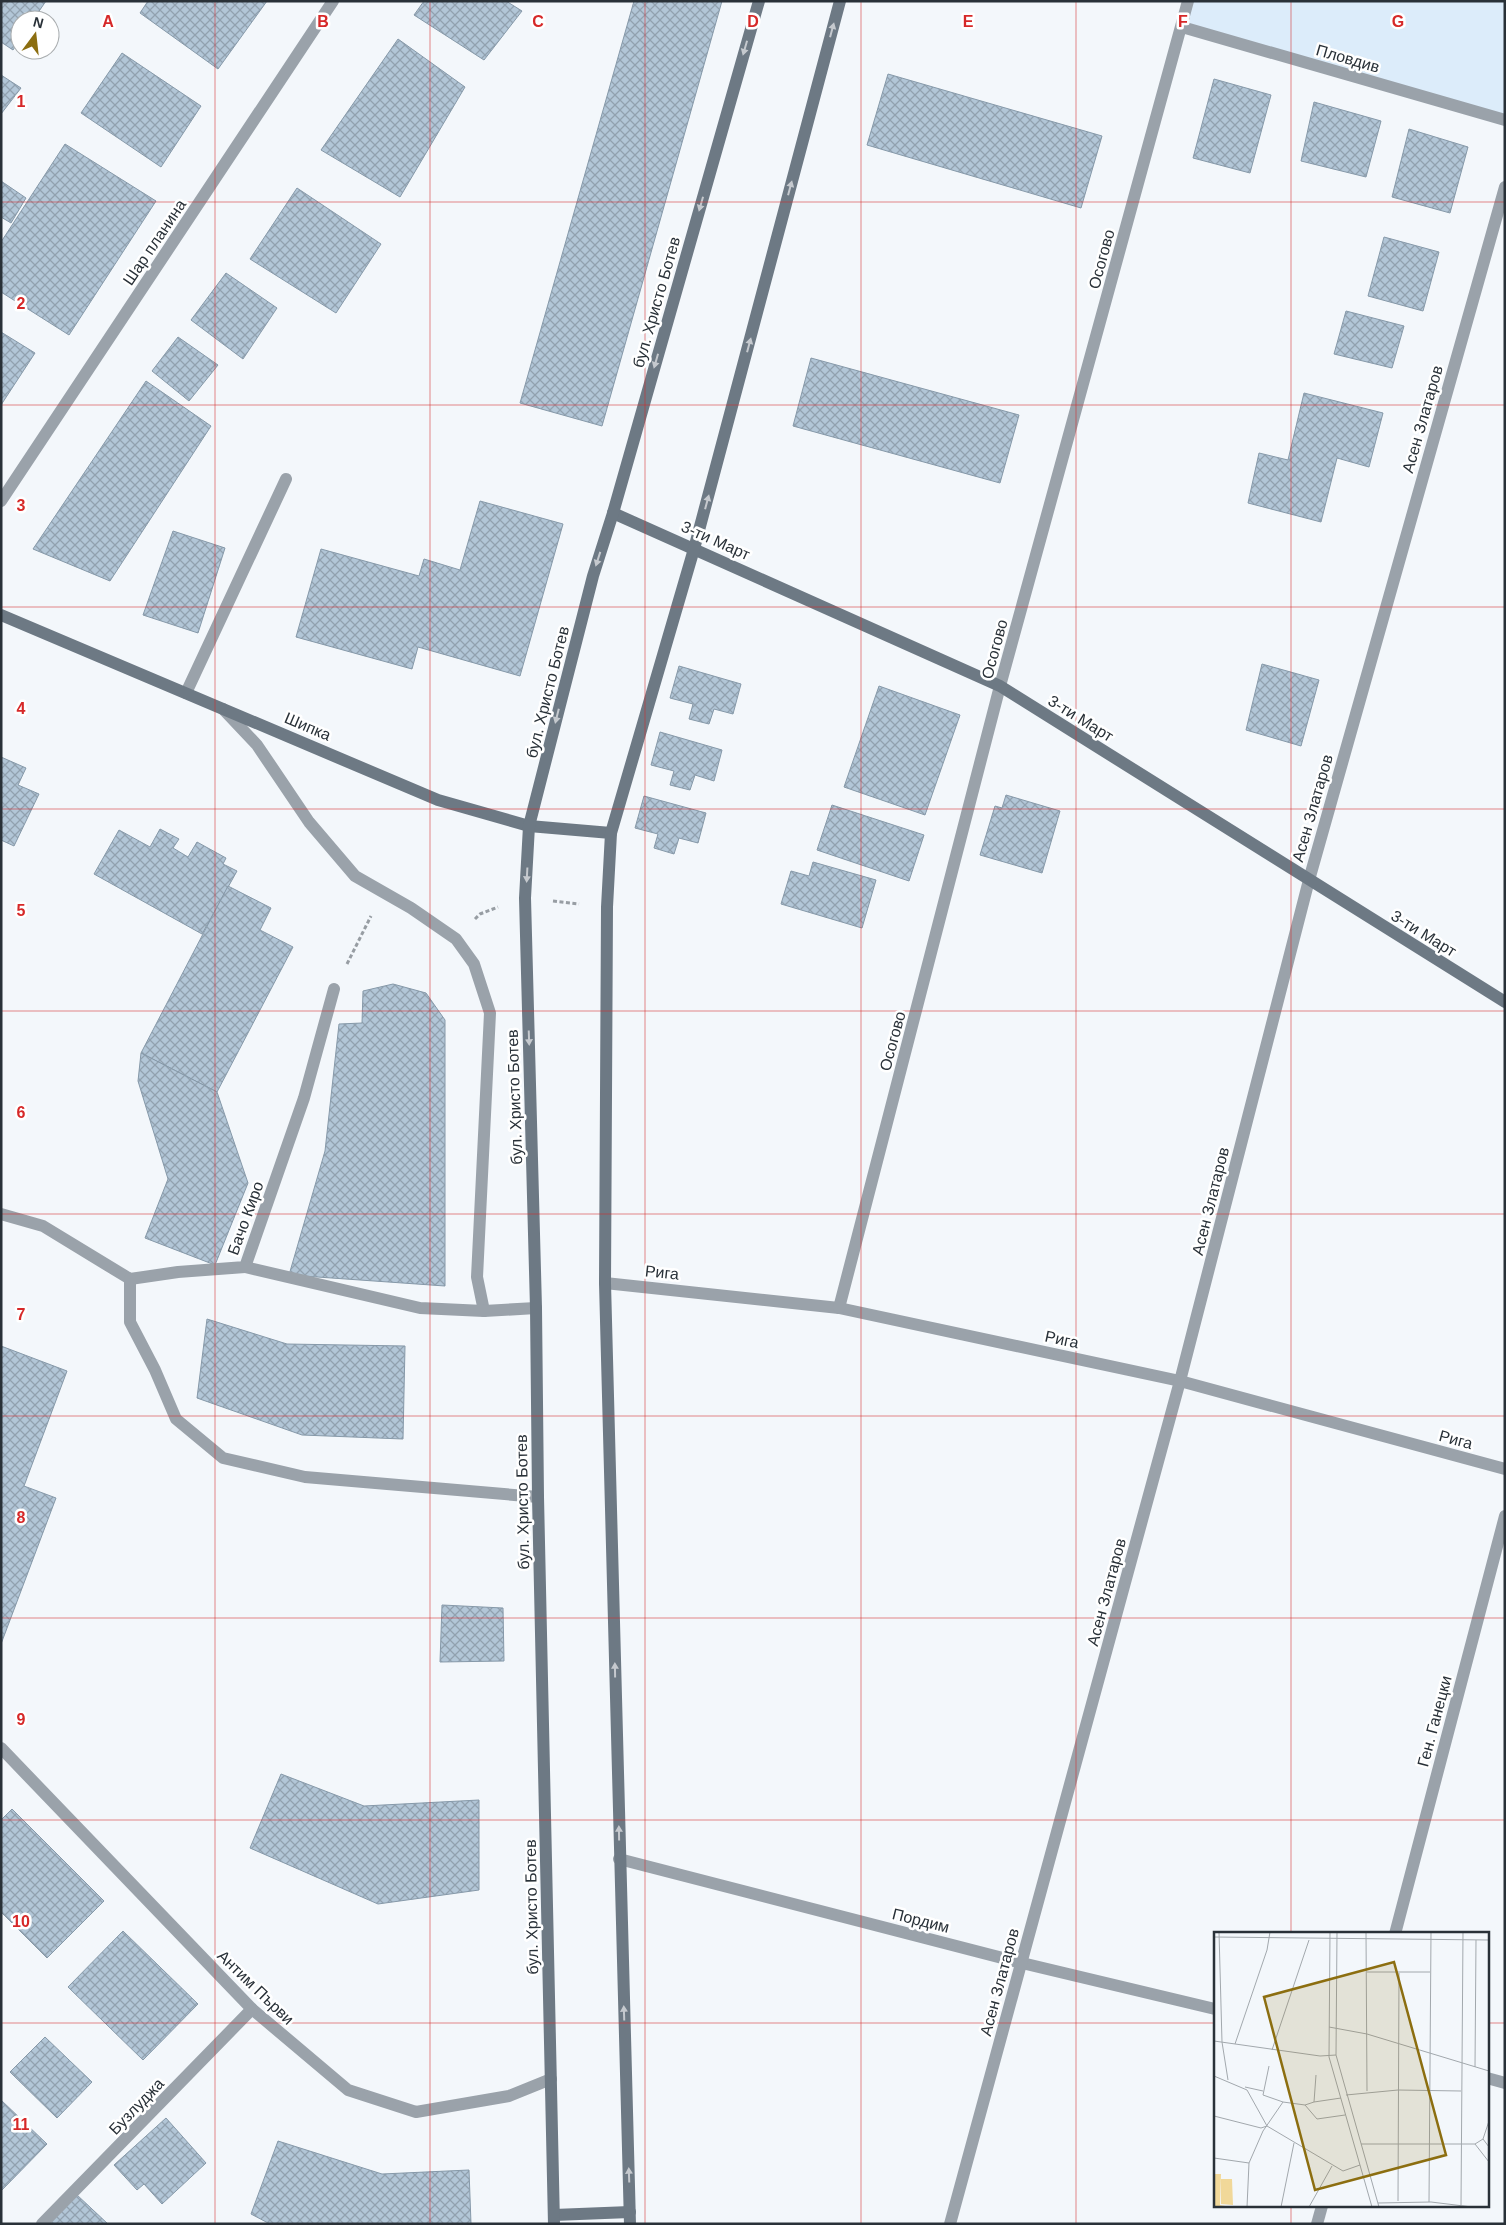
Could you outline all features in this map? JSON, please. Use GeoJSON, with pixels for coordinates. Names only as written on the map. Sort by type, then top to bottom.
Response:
{"type":"FeatureCollection","features":[{"type":"Feature","properties":{"kind":"main road","name":"бул. Христо Ботев"},"geometry":{"type":"LineString","coordinates":[[554,2219],[538,1497],[536,1308],[525,898],[529,826],[593,576],[613,513],[759,1]]}},
{"type":"Feature","properties":{"kind":"main road"},"geometry":{"type":"LineString","coordinates":[[554,2219],[630,2218],[605,1283],[607,907],[611,833],[694,549],[840,1]]}},
{"type":"Feature","properties":{"kind":"main road","name":"3-ти Март"},"geometry":{"type":"LineString","coordinates":[[613,513],[1000,686],[1505,1002]]}},
{"type":"Feature","properties":{"kind":"main road","name":"Шипка"},"geometry":{"type":"LineString","coordinates":[[1,615],[438,800],[529,826],[611,833]]}},
{"type":"Feature","properties":{"kind":"street","name":"Шар планина"},"geometry":{"type":"LineString","coordinates":[[1,501],[333,1]]}},
{"type":"Feature","properties":{"kind":"street","name":"Осогово"},"geometry":{"type":"LineString","coordinates":[[839,1308],[1000,686],[1188,1]]}},
{"type":"Feature","properties":{"kind":"street","name":"Пловдив"},"geometry":{"type":"LineString","coordinates":[[1182,27],[1505,120]]}},
{"type":"Feature","properties":{"kind":"street","name":"Асен Златаров"},"geometry":{"type":"LineString","coordinates":[[950,2224],[1180,1381],[1308,880],[1505,186]]}},
{"type":"Feature","properties":{"kind":"street"},"geometry":{"type":"LineString","coordinates":[[186,693],[286,479]]}},
{"type":"Feature","properties":{"kind":"street"},"geometry":{"type":"LineString","coordinates":[[222,707],[257,744],[309,822],[355,876],[412,908],[456,939],[474,964],[490,1013],[477,1277],[484,1311]]}},
{"type":"Feature","properties":{"kind":"street","name":"Бачо Киро"},"geometry":{"type":"LineString","coordinates":[[130,1279],[178,1272],[245,1267],[304,1098],[334,989]]}},
{"type":"Feature","properties":{"kind":"street"},"geometry":{"type":"LineString","coordinates":[[1,1214],[43,1226],[130,1279],[130,1322],[155,1370],[176,1419],[223,1458],[305,1477],[538,1497]]}},
{"type":"Feature","properties":{"kind":"street"},"geometry":{"type":"LineString","coordinates":[[245,1267],[420,1308],[484,1311],[536,1308]]}},
{"type":"Feature","properties":{"kind":"street","name":"Рига"},"geometry":{"type":"LineString","coordinates":[[605,1283],[839,1308],[1180,1381],[1505,1469]]}},
{"type":"Feature","properties":{"kind":"street","name":"Ген. Ганецки"},"geometry":{"type":"LineString","coordinates":[[1396,1932],[1505,1516]]}},
{"type":"Feature","properties":{"kind":"street","name":"Антим Първи"},"geometry":{"type":"LineString","coordinates":[[1,1748],[252,2009],[348,2090],[416,2112],[509,2096],[551,2079]]}},
{"type":"Feature","properties":{"kind":"street","name":"Пордим"},"geometry":{"type":"LineString","coordinates":[[619,1859],[1022,1963],[1214,2010]]}},
{"type":"Feature","properties":{"kind":"street","name":"Бузлуджа"},"geometry":{"type":"LineString","coordinates":[[42,2224],[252,2009]]}},
{"type":"Feature","properties":{"kind":"street"},"geometry":{"type":"LineString","coordinates":[[1488,2078],[1505,2083]]}},
{"type":"Feature","properties":{"kind":"street"},"geometry":{"type":"LineString","coordinates":[[1317,2224],[1321,2208]]}},
{"type":"Feature","properties":{"kind":"path"},"geometry":{"type":"LineString","coordinates":[[334,989],[383,892]]}},
{"type":"Feature","properties":{"kind":"shaded area"},"geometry":{"type":"Polygon","coordinates":[[[1188,1],[1505,1],[1505,116],[1182,27],[1188,1]]]}},
{"type":"Feature","properties":{"kind":"building"},"geometry":{"type":"Polygon","coordinates":[[[1,1],[46,1],[40,10],[10,10],[10,48],[1,42],[1,1]]]}},
{"type":"Feature","properties":{"kind":"building"},"geometry":{"type":"Polygon","coordinates":[[[148,1],[267,1],[218,69],[140,13],[148,1]]]}},
{"type":"Feature","properties":{"kind":"building"},"geometry":{"type":"Polygon","coordinates":[[[424,1],[506,1],[522,11],[484,60],[414,15],[424,1]]]}},
{"type":"Feature","properties":{"kind":"building"},"geometry":{"type":"Polygon","coordinates":[[[634,1],[722,1],[602,426],[520,403],[634,1]]]}},
{"type":"Feature","properties":{"kind":"building"},"geometry":{"type":"Polygon","coordinates":[[[398,39],[465,87],[400,197],[321,150],[398,39]]]}},
{"type":"Feature","properties":{"kind":"building"},"geometry":{"type":"Polygon","coordinates":[[[122,53],[201,106],[161,167],[81,113],[122,53]]]}},
{"type":"Feature","properties":{"kind":"building"},"geometry":{"type":"Polygon","coordinates":[[[888,74],[1102,136],[1081,208],[867,145],[888,74]]]}},
{"type":"Feature","properties":{"kind":"building"},"geometry":{"type":"Polygon","coordinates":[[[1,75],[21,88],[1,114],[1,75]]]}},
{"type":"Feature","properties":{"kind":"building"},"geometry":{"type":"Polygon","coordinates":[[[1214,79],[1271,95],[1250,173],[1193,158],[1214,79]]]}},
{"type":"Feature","properties":{"kind":"building"},"geometry":{"type":"Polygon","coordinates":[[[1314,102],[1381,121],[1366,177],[1301,161],[1314,102]]]}},
{"type":"Feature","properties":{"kind":"building"},"geometry":{"type":"Polygon","coordinates":[[[1409,129],[1468,147],[1450,213],[1392,197],[1409,129]]]}},
{"type":"Feature","properties":{"kind":"building"},"geometry":{"type":"Polygon","coordinates":[[[65,144],[156,201],[69,335],[1,292],[1,242],[65,144]]]}},
{"type":"Feature","properties":{"kind":"building"},"geometry":{"type":"Polygon","coordinates":[[[1,181],[26,198],[11,223],[1,217],[1,181]]]}},
{"type":"Feature","properties":{"kind":"building"},"geometry":{"type":"Polygon","coordinates":[[[297,188],[381,244],[336,313],[250,259],[297,188]]]}},
{"type":"Feature","properties":{"kind":"building"},"geometry":{"type":"Polygon","coordinates":[[[1384,237],[1439,252],[1423,311],[1368,296],[1384,237]]]}},
{"type":"Feature","properties":{"kind":"building"},"geometry":{"type":"Polygon","coordinates":[[[226,273],[277,308],[243,359],[191,320],[226,273]]]}},
{"type":"Feature","properties":{"kind":"building"},"geometry":{"type":"Polygon","coordinates":[[[1346,311],[1404,326],[1392,368],[1334,354],[1346,311]]]}},
{"type":"Feature","properties":{"kind":"building"},"geometry":{"type":"Polygon","coordinates":[[[1,332],[35,353],[1,405],[1,332]]]}},
{"type":"Feature","properties":{"kind":"building"},"geometry":{"type":"Polygon","coordinates":[[[178,337],[218,365],[189,401],[152,371],[178,337]]]}},
{"type":"Feature","properties":{"kind":"building"},"geometry":{"type":"Polygon","coordinates":[[[811,358],[1019,415],[1000,483],[793,426],[811,358]]]}},
{"type":"Feature","properties":{"kind":"building"},"geometry":{"type":"Polygon","coordinates":[[[146,381],[211,426],[110,581],[33,549],[146,381]]]}},
{"type":"Feature","properties":{"kind":"building"},"geometry":{"type":"Polygon","coordinates":[[[1304,393],[1383,413],[1369,467],[1337,458],[1321,522],[1248,503],[1259,453],[1288,460],[1304,393]]]}},
{"type":"Feature","properties":{"kind":"building"},"geometry":{"type":"Polygon","coordinates":[[[480,501],[563,524],[520,676],[418,647],[412,669],[296,637],[321,549],[419,576],[424,559],[460,570],[480,501]]]}},
{"type":"Feature","properties":{"kind":"building"},"geometry":{"type":"Polygon","coordinates":[[[173,531],[225,548],[198,633],[143,615],[173,531]]]}},
{"type":"Feature","properties":{"kind":"building"},"geometry":{"type":"Polygon","coordinates":[[[1262,664],[1319,680],[1301,746],[1246,730],[1262,664]]]}},
{"type":"Feature","properties":{"kind":"building"},"geometry":{"type":"Polygon","coordinates":[[[679,666],[741,684],[733,714],[714,709],[709,724],[689,719],[693,704],[670,698],[679,666]]]}},
{"type":"Feature","properties":{"kind":"building"},"geometry":{"type":"Polygon","coordinates":[[[879,686],[960,715],[925,815],[844,787],[879,686]]]}},
{"type":"Feature","properties":{"kind":"building"},"geometry":{"type":"Polygon","coordinates":[[[660,732],[722,750],[714,781],[695,775],[690,790],[670,785],[674,771],[651,765],[660,732]]]}},
{"type":"Feature","properties":{"kind":"building"},"geometry":{"type":"Polygon","coordinates":[[[1,757],[26,768],[18,785],[39,794],[14,846],[1,840],[1,757]]]}},
{"type":"Feature","properties":{"kind":"building"},"geometry":{"type":"Polygon","coordinates":[[[1006,795],[1060,811],[1042,873],[980,855],[995,806],[1002,808],[1006,795]]]}},
{"type":"Feature","properties":{"kind":"building"},"geometry":{"type":"Polygon","coordinates":[[[644,796],[706,813],[698,843],[679,838],[674,854],[654,848],[658,834],[635,828],[644,796]]]}},
{"type":"Feature","properties":{"kind":"building"},"geometry":{"type":"Polygon","coordinates":[[[832,805],[924,835],[909,881],[817,850],[832,805]]]}},
{"type":"Feature","properties":{"kind":"building"},"geometry":{"type":"Polygon","coordinates":[[[160,829],[179,839],[173,848],[188,857],[197,842],[226,858],[223,864],[237,871],[202,934],[94,874],[119,830],[150,847],[160,829]]]}},
{"type":"Feature","properties":{"kind":"building"},"geometry":{"type":"Polygon","coordinates":[[[813,862],[876,880],[862,928],[781,904],[791,871],[809,876],[813,862]]]}},
{"type":"Feature","properties":{"kind":"building"},"geometry":{"type":"Polygon","coordinates":[[[228,886],[271,908],[260,930],[293,947],[217,1092],[141,1053],[228,886]]]}},
{"type":"Feature","properties":{"kind":"building"},"geometry":{"type":"Polygon","coordinates":[[[393,984],[426,993],[445,1020],[445,1286],[289,1275],[325,1151],[339,1024],[362,1023],[363,991],[393,984]]]}},
{"type":"Feature","properties":{"kind":"building"},"geometry":{"type":"Polygon","coordinates":[[[141,1053],[217,1092],[248,1183],[215,1265],[145,1238],[168,1179],[138,1081],[141,1053]]]}},
{"type":"Feature","properties":{"kind":"building"},"geometry":{"type":"Polygon","coordinates":[[[207,1319],[287,1344],[405,1346],[403,1439],[302,1435],[197,1398],[207,1319]]]}},
{"type":"Feature","properties":{"kind":"building"},"geometry":{"type":"Polygon","coordinates":[[[1,1346],[67,1371],[24,1486],[56,1498],[1,1644],[1,1346]]]}},
{"type":"Feature","properties":{"kind":"building"},"geometry":{"type":"Polygon","coordinates":[[[442,1605],[503,1608],[504,1661],[440,1662],[442,1605]]]}},
{"type":"Feature","properties":{"kind":"building"},"geometry":{"type":"Polygon","coordinates":[[[281,1774],[364,1806],[479,1800],[479,1890],[378,1904],[250,1848],[281,1774]]]}},
{"type":"Feature","properties":{"kind":"building"},"geometry":{"type":"Polygon","coordinates":[[[12,1809],[104,1901],[47,1958],[1,1912],[1,1820],[12,1809]]]}},
{"type":"Feature","properties":{"kind":"building"},"geometry":{"type":"Polygon","coordinates":[[[123,1931],[198,2004],[143,2060],[68,1987],[123,1931]]]}},
{"type":"Feature","properties":{"kind":"building"},"geometry":{"type":"Polygon","coordinates":[[[45,2037],[92,2082],[57,2118],[10,2072],[45,2037]]]}},
{"type":"Feature","properties":{"kind":"building"},"geometry":{"type":"Polygon","coordinates":[[[1,2100],[47,2144],[1,2191],[1,2100]]]}},
{"type":"Feature","properties":{"kind":"building"},"geometry":{"type":"Polygon","coordinates":[[[166,2118],[206,2163],[162,2204],[144,2184],[137,2190],[114,2165],[166,2118]]]}},
{"type":"Feature","properties":{"kind":"building"},"geometry":{"type":"Polygon","coordinates":[[[278,2141],[382,2174],[469,2170],[471,2224],[270,2224],[251,2214],[278,2141]]]}},
{"type":"Feature","properties":{"kind":"building"},"geometry":{"type":"Polygon","coordinates":[[[76,2194],[108,2224],[47,2224],[76,2194]]]}}]}
